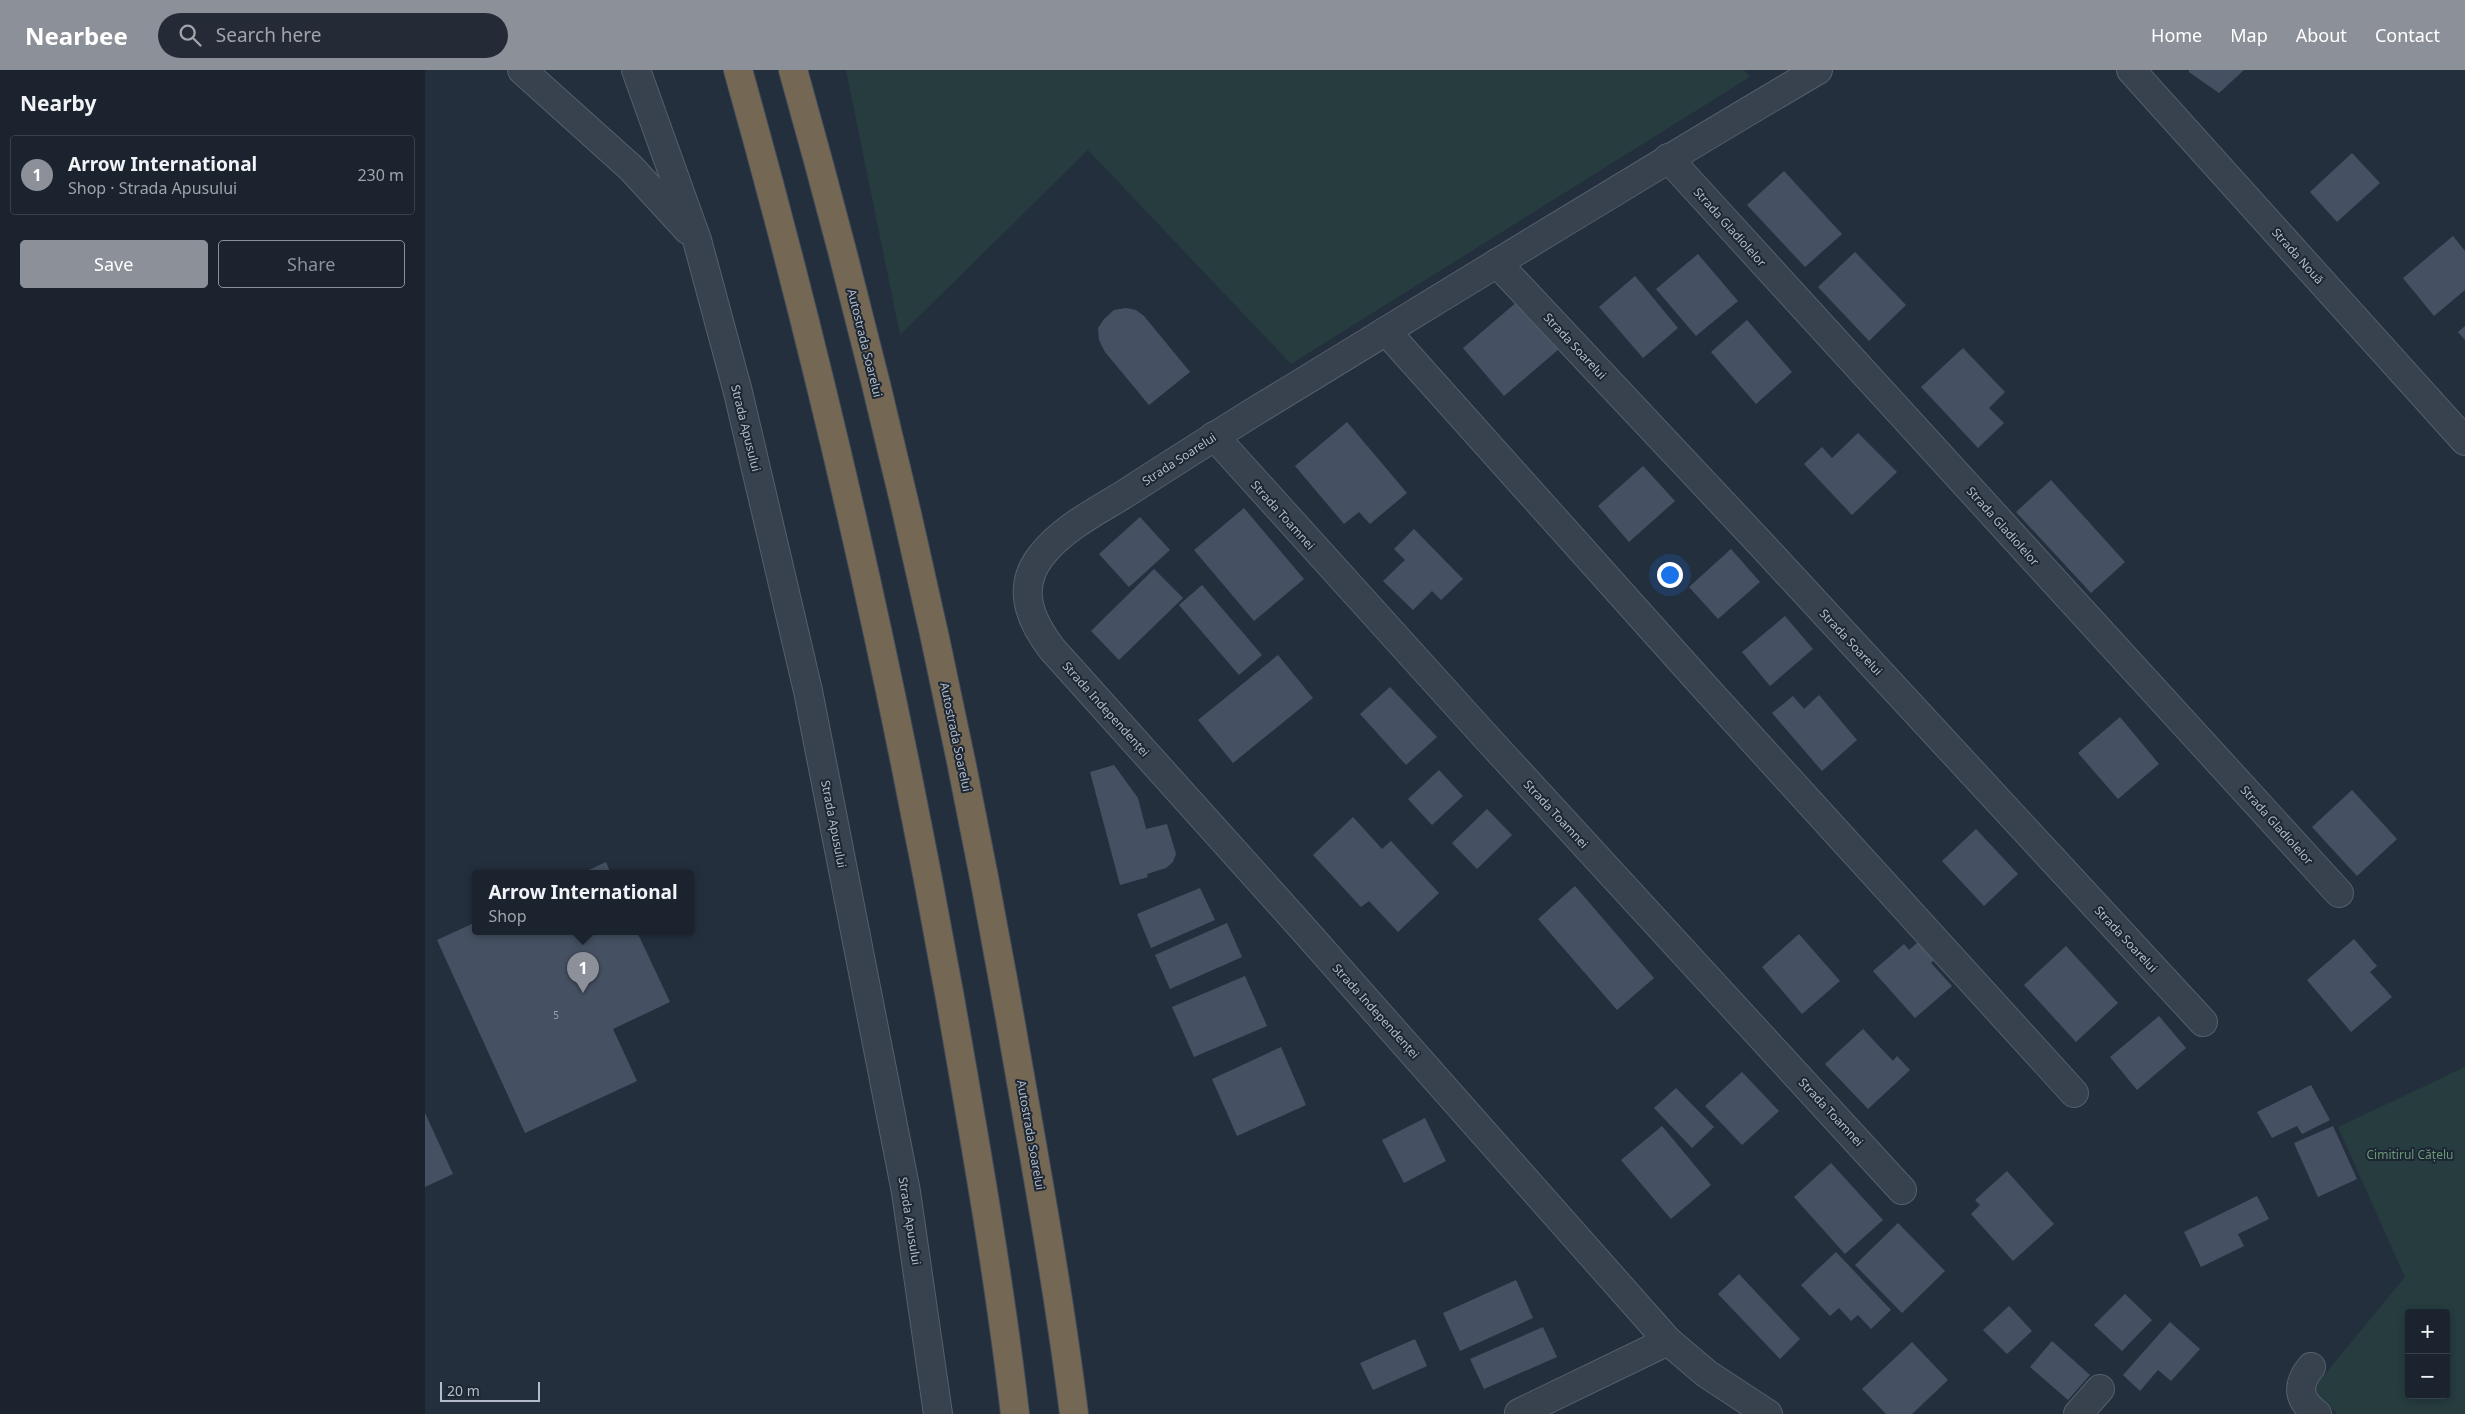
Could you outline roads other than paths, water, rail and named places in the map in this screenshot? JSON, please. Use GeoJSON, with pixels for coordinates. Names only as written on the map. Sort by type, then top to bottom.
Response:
{"type":"FeatureCollection","features":[{"type":"Feature","properties":{"kind":"highway"},"geometry":{"type":"LineString","coordinates":[[738,70],[778,212],[860,547],[922,845],[975,1139],[1015,1414]]}},
{"type":"Feature","properties":{"kind":"highway","name":"Autostrada Soarelui"},"geometry":{"type":"LineString","coordinates":[[793,70],[828,194],[881,410],[938,654],[984,871],[1041,1192],[1074,1414]]}},
{"type":"Feature","properties":{"kind":"street","name":"Strada Apusului"},"geometry":{"type":"LineString","coordinates":[[522,70],[631,168],[697,240]]}},
{"type":"Feature","properties":{"kind":"street","name":"Strada Apusului"},"geometry":{"type":"LineString","coordinates":[[636,70],[697,240],[738,392],[809,701],[902,1172],[938,1414]]}},
{"type":"Feature","properties":{"kind":"street","name":"Strada Soarelui"},"geometry":{"type":"LineString","coordinates":[[1029,577],[1041,556],[1077,524],[1214,436],[1668,158],[1818,70]]}},
{"type":"Feature","properties":{"kind":"street","name":"Strada Nouă"},"geometry":{"type":"LineString","coordinates":[[2131,70],[2465,441]]}},
{"type":"Feature","properties":{"kind":"street","name":"Strada Gladiolelor"},"geometry":{"type":"LineString","coordinates":[[1668,158],[2339,893]]}},
{"type":"Feature","properties":{"kind":"street","name":"Strada Soarelui"},"geometry":{"type":"LineString","coordinates":[[1497,263],[1761,544],[2203,1022]]}},
{"type":"Feature","properties":{"kind":"street"},"geometry":{"type":"LineString","coordinates":[[1386,331],[1707,691],[2074,1093]]}},
{"type":"Feature","properties":{"kind":"street","name":"Strada Toamnei"},"geometry":{"type":"LineString","coordinates":[[1214,436],[1452,700],[1902,1190]]}},
{"type":"Feature","properties":{"kind":"street","name":"Strada Independenței"},"geometry":{"type":"LineString","coordinates":[[1029,577],[1028,605],[1036,628],[1051,649],[1298,923],[1668,1340],[1707,1374],[1768,1414]]}},
{"type":"Feature","properties":{"kind":"street"},"geometry":{"type":"LineString","coordinates":[[1519,1413],[1668,1340]]}},
{"type":"Feature","properties":{"kind":"street"},"geometry":{"type":"LineString","coordinates":[[2311,1367],[2302,1377],[2300,1391],[2310,1408],[2317,1414]]}},
{"type":"Feature","properties":{"kind":"street"},"geometry":{"type":"LineString","coordinates":[[2078,1414],[2100,1390]]}},
{"type":"Feature","properties":{"kind":"place","name":"Arrow International"},"geometry":{"type":"Point","coordinates":[583,993]}},
{"type":"Feature","properties":{"kind":"park label","name":"Cimitirul Cățelu"},"geometry":{"type":"Point","coordinates":[2410,1154]}}]}
